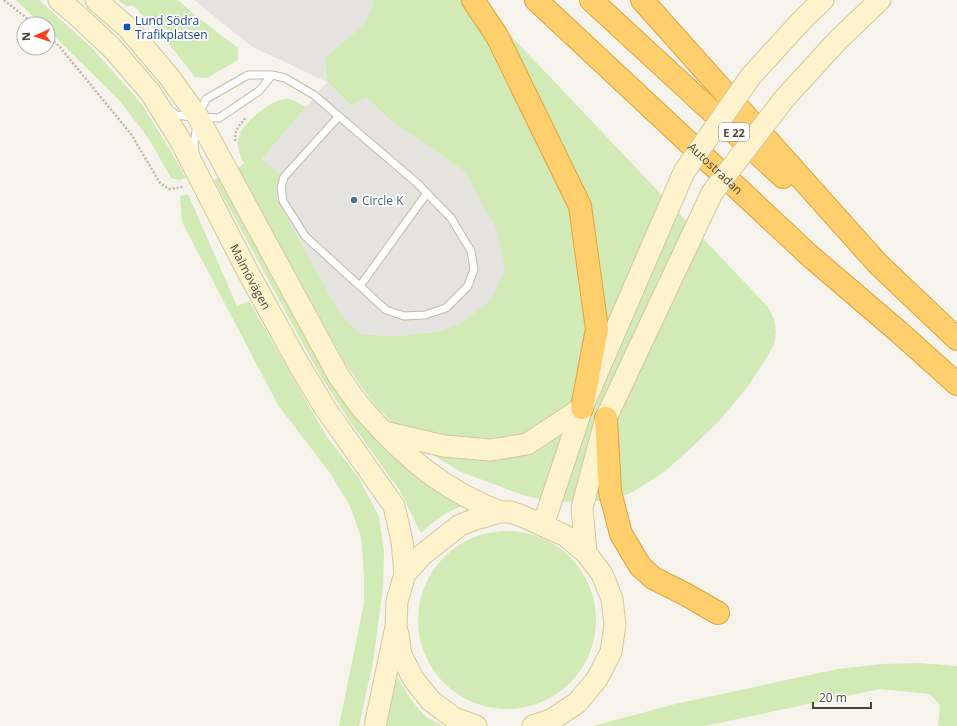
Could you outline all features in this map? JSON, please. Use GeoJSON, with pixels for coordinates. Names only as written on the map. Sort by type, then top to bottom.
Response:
{"type":"FeatureCollection","features":[{"type":"Feature","properties":{"kind":"highway"},"geometry":{"type":"LineString","coordinates":[[473,0],[497,36],[580,206],[597,329],[582,408]]}},
{"type":"Feature","properties":{"kind":"highway","name":"Autostradan"},"geometry":{"type":"LineString","coordinates":[[536,0],[810,256],[957,384]]}},
{"type":"Feature","properties":{"kind":"highway","name":"E 22"},"geometry":{"type":"LineString","coordinates":[[591,0],[878,264],[957,339]]}},
{"type":"Feature","properties":{"kind":"highway"},"geometry":{"type":"LineString","coordinates":[[642,0],[878,264]]}},
{"type":"Feature","properties":{"kind":"highway"},"geometry":{"type":"LineString","coordinates":[[606,418],[610,492],[621,534],[640,566],[653,578],[718,612]]}},
{"type":"Feature","properties":{"kind":"main road","name":"Malmövägen"},"geometry":{"type":"LineString","coordinates":[[59,0],[79,16],[112,48],[150,92],[179,138],[249,274],[298,363],[325,408],[394,506],[402,541],[405,574]]}},
{"type":"Feature","properties":{"kind":"main road"},"geometry":{"type":"LineString","coordinates":[[96,0],[132,32],[170,78],[198,117],[338,375],[366,413],[416,464],[439,481],[478,504],[500,512]]}},
{"type":"Feature","properties":{"kind":"main road"},"geometry":{"type":"LineString","coordinates":[[543,525],[582,408],[684,172],[751,76],[804,18],[823,0]]}},
{"type":"Feature","properties":{"kind":"main road"},"geometry":{"type":"LineString","coordinates":[[586,553],[582,508],[606,418],[712,193],[784,99],[838,40],[880,0]]}},
{"type":"Feature","properties":{"kind":"main road"},"geometry":{"type":"LineString","coordinates":[[384,432],[444,446],[491,450],[527,444],[582,408]]}},
{"type":"Feature","properties":{"kind":"main road"},"geometry":{"type":"LineString","coordinates":[[375,726],[396,627],[397,601],[405,574],[422,555],[460,525],[500,512],[511,512],[566,536],[586,553],[602,574],[612,599],[615,625],[611,652],[597,679],[576,703],[551,720],[533,726]]}},
{"type":"Feature","properties":{"kind":"main road"},"geometry":{"type":"LineString","coordinates":[[396,627],[401,655],[414,680],[432,702],[454,718],[476,726]]}},
{"type":"Feature","properties":{"kind":"lane"},"geometry":{"type":"LineString","coordinates":[[199,177],[194,143],[198,117],[206,99],[248,75],[272,75],[285,78],[314,95],[339,116],[417,182],[451,218],[471,251],[474,268],[468,286],[446,308],[425,315],[404,316],[386,310],[305,236],[287,209],[281,194],[283,182],[288,171],[339,116]]}},
{"type":"Feature","properties":{"kind":"lane"},"geometry":{"type":"LineString","coordinates":[[150,92],[176,114],[219,118],[259,91],[272,75]]}},
{"type":"Feature","properties":{"kind":"lane"},"geometry":{"type":"LineString","coordinates":[[360,286],[427,193]]}},
{"type":"Feature","properties":{"kind":"path"},"geometry":{"type":"LineString","coordinates":[[4,0],[24,16]]}},
{"type":"Feature","properties":{"kind":"path"},"geometry":{"type":"LineString","coordinates":[[56,43],[131,134],[160,183],[169,189],[184,187],[199,177]]}},
{"type":"Feature","properties":{"kind":"green space"},"geometry":{"type":"Polygon","coordinates":[[[16,0],[39,0],[92,48],[141,103],[186,178],[179,180],[171,178],[149,139],[119,100],[56,38],[56,16],[33,16],[16,0]]]}},
{"type":"Feature","properties":{"kind":"green space"},"geometry":{"type":"Polygon","coordinates":[[[118,0],[178,0],[196,16],[238,48],[238,60],[207,78],[195,77],[172,48],[134,6],[126,6],[118,0]]]}},
{"type":"Feature","properties":{"kind":"green space"},"geometry":{"type":"Polygon","coordinates":[[[373,0],[477,0],[768,307],[774,319],[776,332],[774,345],[748,386],[720,420],[689,450],[664,472],[634,491],[622,497],[602,501],[551,502],[523,495],[461,472],[431,454],[403,434],[374,404],[346,365],[238,168],[244,163],[238,150],[238,139],[246,124],[268,106],[283,99],[295,101],[306,107],[262,159],[280,174],[361,334],[395,336],[442,331],[465,172],[390,120],[366,98],[351,106],[327,82],[325,57],[363,25],[370,12],[373,0]]]}},
{"type":"Feature","properties":{"kind":"green space"},"geometry":{"type":"Polygon","coordinates":[[[224,174],[325,369],[354,416],[389,450],[473,503],[445,514],[421,533],[400,491],[351,423],[320,375],[214,180],[224,174]]]}},
{"type":"Feature","properties":{"kind":"green space"},"geometry":{"type":"Polygon","coordinates":[[[188,194],[237,306],[249,301],[327,437],[359,478],[379,517],[384,551],[383,588],[373,662],[359,726],[339,726],[364,603],[364,575],[361,537],[350,506],[330,473],[278,405],[182,222],[180,196],[188,194]]]}},
{"type":"Feature","properties":{"kind":"green space"},"geometry":{"type":"Polygon","coordinates":[[[498,531],[516,531],[549,541],[564,551],[576,563],[586,578],[592,594],[596,611],[596,629],[592,646],[586,662],[576,677],[564,689],[549,699],[533,705],[516,709],[498,709],[465,699],[450,689],[438,677],[428,662],[422,646],[418,629],[418,611],[428,578],[438,563],[450,551],[465,541],[481,535],[498,531]]]}},
{"type":"Feature","properties":{"kind":"green space"},"geometry":{"type":"Polygon","coordinates":[[[918,663],[957,666],[957,726],[938,726],[940,705],[930,694],[880,689],[704,726],[593,726],[675,704],[838,669],[882,664],[918,663]]]}},
{"type":"Feature","properties":{"kind":"green space"},"geometry":{"type":"Polygon","coordinates":[[[397,677],[412,701],[426,717],[443,726],[386,726],[397,677]]]}},
{"type":"Feature","properties":{"kind":"shaded area"},"geometry":{"type":"Polygon","coordinates":[[[194,0],[373,0],[370,12],[363,25],[325,57],[327,82],[251,46],[194,0]]]}},
{"type":"Feature","properties":{"kind":"shaded area"},"geometry":{"type":"Polygon","coordinates":[[[327,82],[351,106],[366,98],[390,120],[465,172],[498,232],[505,270],[492,299],[463,322],[442,331],[395,336],[361,334],[342,318],[275,196],[280,174],[262,159],[327,82]]]}},
{"type":"Feature","properties":{"kind":"place","name":"Lund Södra Trafikplatsen"},"geometry":{"type":"Point","coordinates":[127,27]}},
{"type":"Feature","properties":{"kind":"place","name":"Circle K"},"geometry":{"type":"Point","coordinates":[354,200]}}]}
